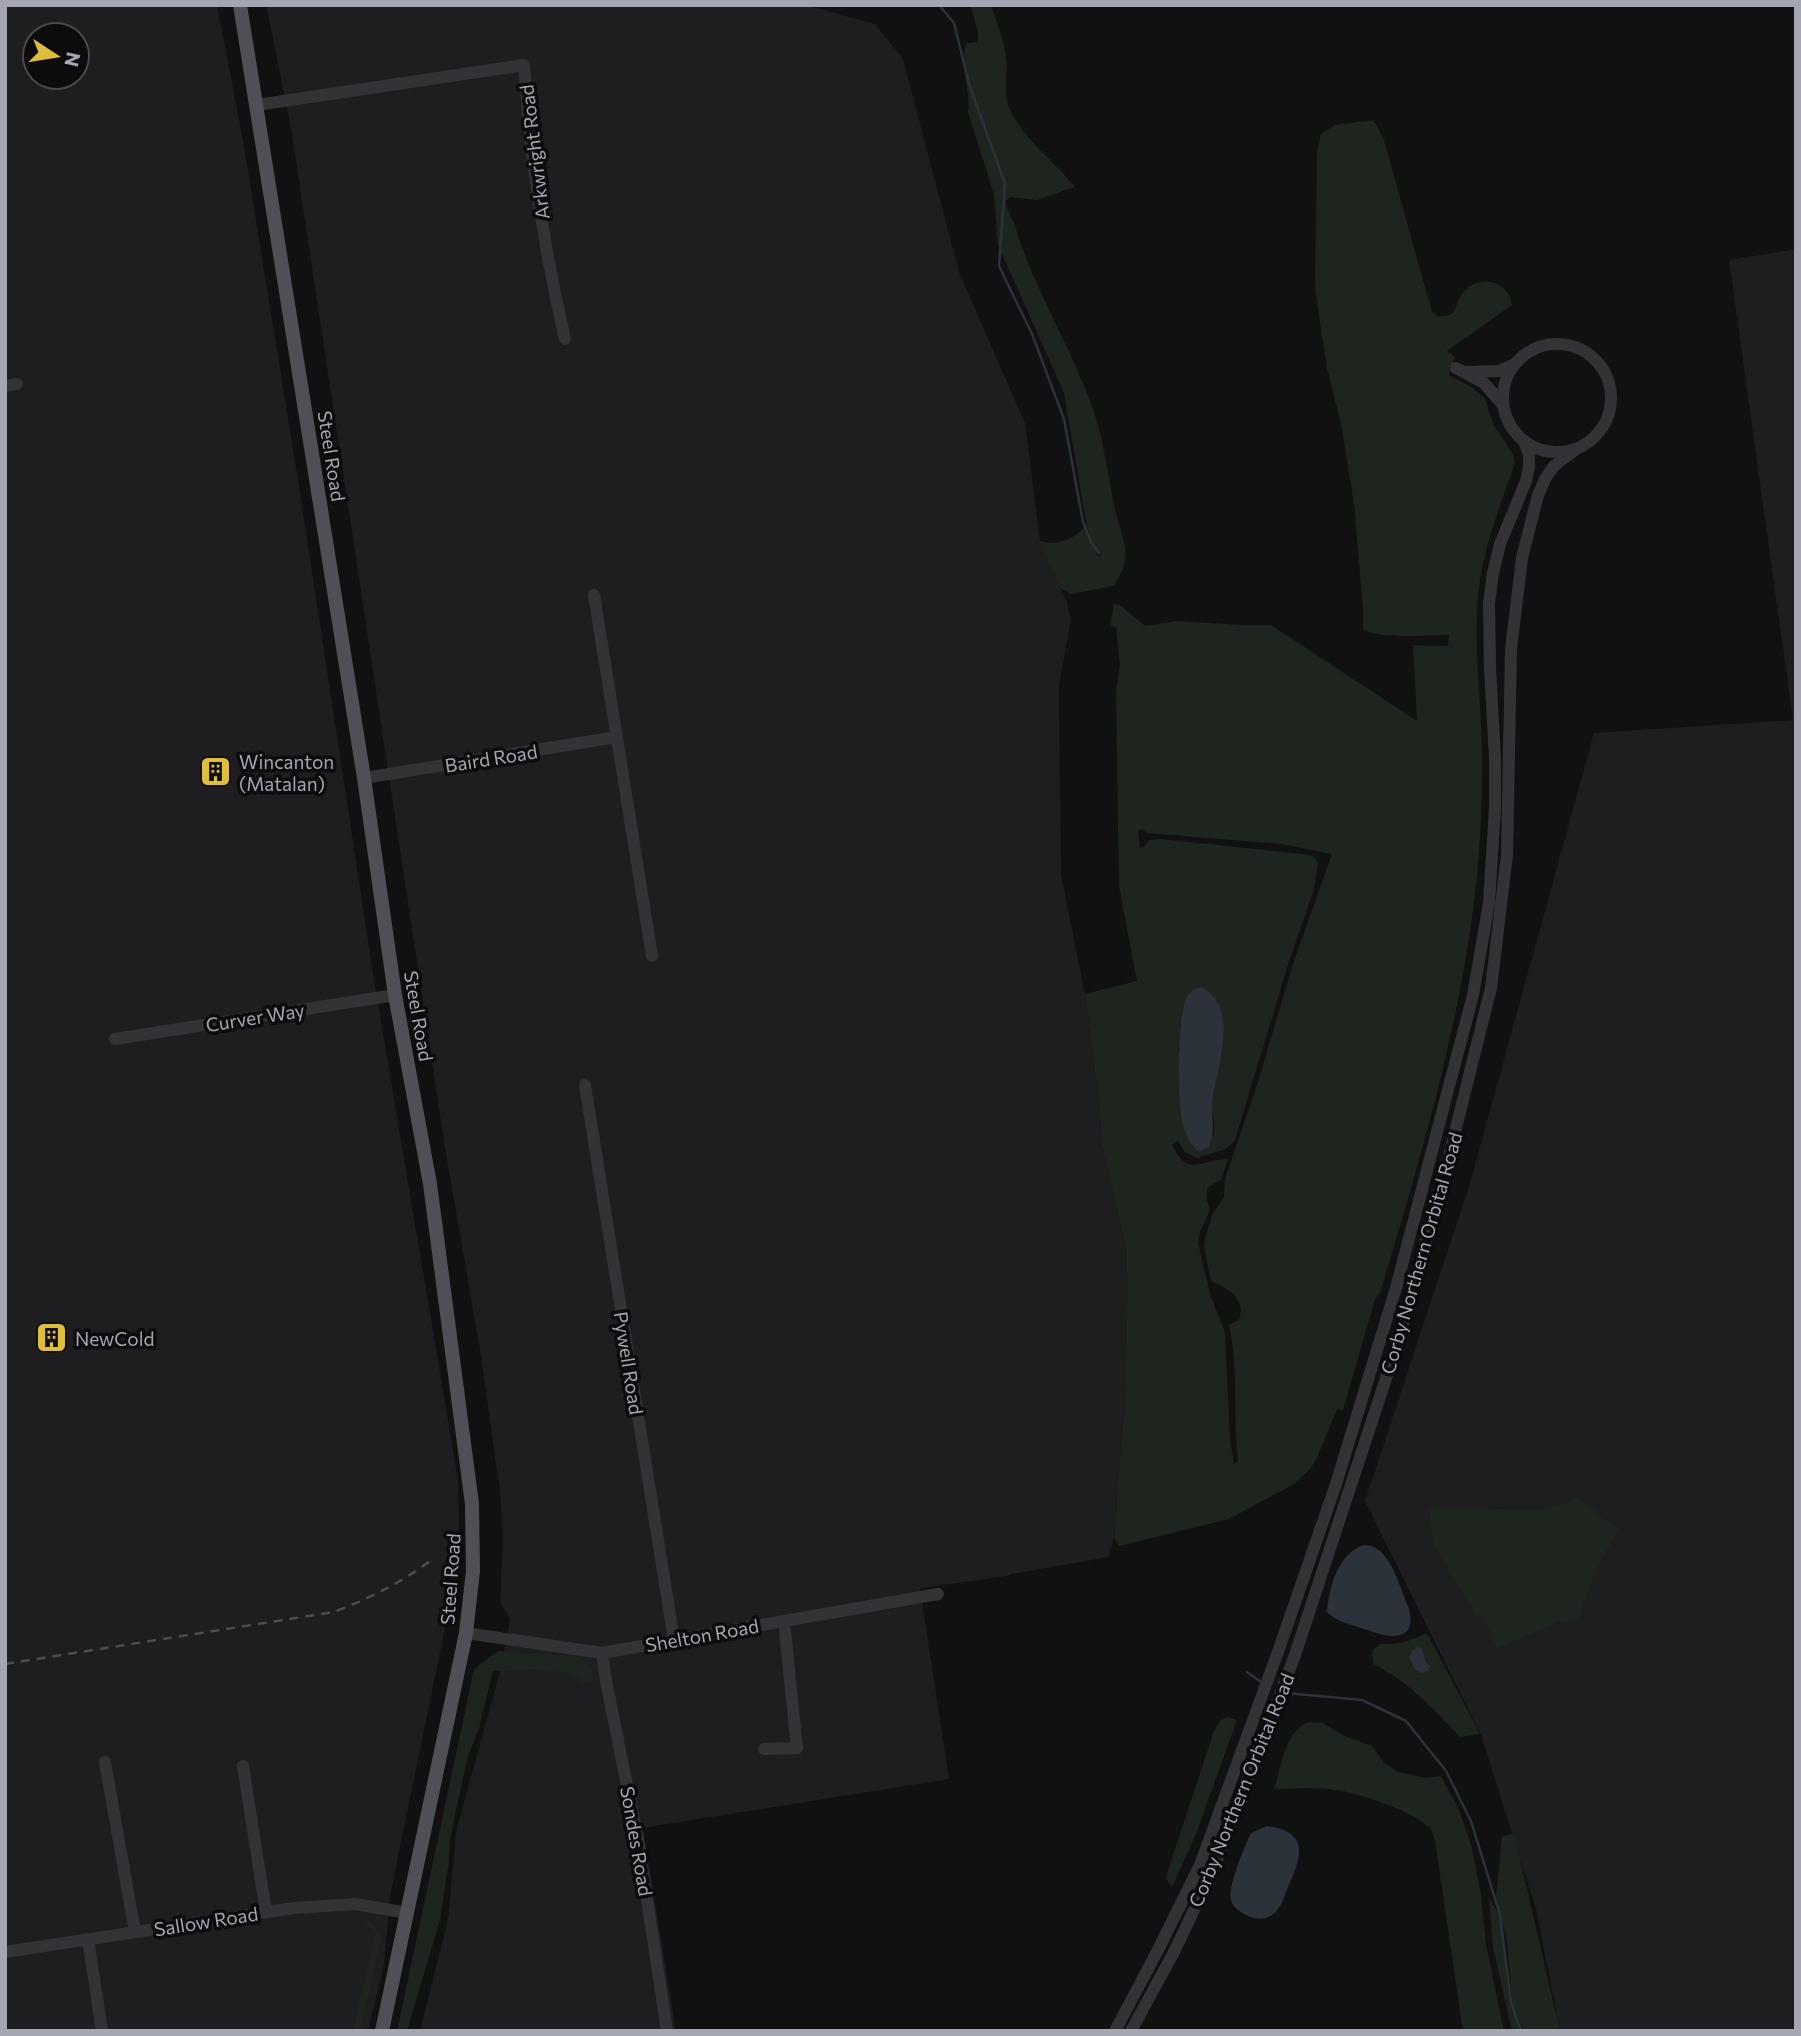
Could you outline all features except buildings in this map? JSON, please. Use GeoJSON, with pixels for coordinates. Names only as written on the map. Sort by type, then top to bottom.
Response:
{"type":"FeatureCollection","features":[{"type":"Feature","properties":{"kind":"main road","name":"Steel Road"},"geometry":{"type":"LineString","coordinates":[[240,5],[364,778],[395,995],[430,1184],[472,1504],[473,1571],[466,1633],[382,2031]]}},
{"type":"Feature","properties":{"kind":"street","name":"Arkwright Road"},"geometry":{"type":"LineString","coordinates":[[257,105],[524,65],[528,131],[552,283],[565,339]]}},
{"type":"Feature","properties":{"kind":"street"},"geometry":{"type":"LineString","coordinates":[[1558,344],[1575,347],[1590,355],[1602,368],[1612,397],[1610,412],[1597,435],[1576,449],[1558,453],[1540,450],[1524,441],[1508,421],[1492,390],[1461,370],[1499,371],[1516,364],[1535,350],[1558,344]]}},
{"type":"Feature","properties":{"kind":"street"},"geometry":{"type":"LineString","coordinates":[[1504,409],[1503,393],[1507,378],[1516,364]]}},
{"type":"Feature","properties":{"kind":"street","name":"Corby Northern Orbital Road"},"geometry":{"type":"LineString","coordinates":[[1115,2031],[1200,1865],[1279,1649],[1336,1484],[1396,1288],[1473,995],[1489,903],[1495,808],[1496,759],[1489,603],[1500,544],[1526,481],[1529,455],[1524,441]]}},
{"type":"Feature","properties":{"kind":"street","name":"Corby Northern Orbital Road"},"geometry":{"type":"LineString","coordinates":[[1131,2031],[1174,1952],[1214,1868],[1295,1655],[1398,1342],[1491,988],[1507,855],[1511,649],[1522,558],[1538,495],[1554,466],[1576,449]]}},
{"type":"Feature","properties":{"kind":"street"},"geometry":{"type":"LineString","coordinates":[[594,595],[652,956]]}},
{"type":"Feature","properties":{"kind":"street","name":"Baird Road"},"geometry":{"type":"LineString","coordinates":[[364,778],[617,737]]}},
{"type":"Feature","properties":{"kind":"street","name":"Curver Way"},"geometry":{"type":"LineString","coordinates":[[115,1039],[395,995]]}},
{"type":"Feature","properties":{"kind":"street","name":"Pywell Road"},"geometry":{"type":"LineString","coordinates":[[585,1085],[674,1640]]}},
{"type":"Feature","properties":{"kind":"street","name":"Shelton Road"},"geometry":{"type":"LineString","coordinates":[[466,1633],[603,1653],[938,1594]]}},
{"type":"Feature","properties":{"kind":"street"},"geometry":{"type":"LineString","coordinates":[[764,1749],[797,1748],[784,1620]]}},
{"type":"Feature","properties":{"kind":"street","name":"Sondes Road"},"geometry":{"type":"LineString","coordinates":[[603,1653],[606,1681],[638,1840],[667,2031]]}},
{"type":"Feature","properties":{"kind":"street"},"geometry":{"type":"LineString","coordinates":[[105,1762],[135,1932]]}},
{"type":"Feature","properties":{"kind":"street"},"geometry":{"type":"LineString","coordinates":[[243,1766],[266,1912]]}},
{"type":"Feature","properties":{"kind":"street","name":"Sallow Road"},"geometry":{"type":"LineString","coordinates":[[5,1952],[266,1912],[355,1904],[408,1913]]}},
{"type":"Feature","properties":{"kind":"street"},"geometry":{"type":"LineString","coordinates":[[88,1939],[102,2031]]}},
{"type":"Feature","properties":{"kind":"shaded area"},"geometry":{"type":"Polygon","coordinates":[[[5,5],[217,5],[243,140],[372,967],[458,1480],[460,1555],[391,1891],[384,1965],[368,2031],[5,2031],[5,5]]]}},
{"type":"Feature","properties":{"kind":"shaded area"},"geometry":{"type":"Polygon","coordinates":[[[266,5],[805,5],[875,24],[903,59],[959,272],[1025,423],[1040,541],[1067,603],[1071,620],[1059,684],[1061,874],[1085,994],[1102,1145],[1127,1254],[1126,1384],[1114,1536],[1109,1557],[1008,1576],[920,1588],[949,1779],[643,1828],[676,2031],[420,2031],[448,1920],[456,1831],[500,1672],[510,1619],[500,1602],[503,1541],[500,1492],[481,1356],[446,1154],[291,128],[266,5]]]}},
{"type":"Feature","properties":{"kind":"shaded area"},"geometry":{"type":"Polygon","coordinates":[[[970,5],[991,5],[1005,52],[1006,95],[1009,107],[1030,139],[1075,187],[1037,200],[1010,197],[1006,204],[1032,273],[1094,412],[1125,546],[1124,564],[1114,586],[1071,594],[1060,588],[1040,541],[1064,541],[1085,528],[1098,556],[1102,555],[1092,542],[1087,527],[1064,393],[998,245],[994,194],[968,112],[964,51],[967,43],[978,42],[978,32],[970,5]]]}},
{"type":"Feature","properties":{"kind":"shaded area"},"geometry":{"type":"Polygon","coordinates":[[[1374,121],[1384,140],[1432,312],[1439,317],[1452,314],[1460,296],[1475,283],[1483,282],[1498,284],[1509,296],[1512,305],[1447,351],[1455,357],[1449,375],[1473,388],[1485,399],[1493,424],[1513,454],[1515,463],[1486,550],[1478,600],[1482,793],[1470,929],[1451,1034],[1410,1190],[1343,1410],[1337,1409],[1317,1458],[1294,1484],[1229,1519],[1119,1546],[1114,1537],[1126,1384],[1127,1254],[1102,1145],[1085,994],[1137,981],[1119,886],[1116,692],[1120,664],[1116,627],[1110,626],[1114,604],[1120,605],[1145,626],[1177,621],[1271,625],[1417,721],[1413,645],[1448,646],[1449,635],[1389,635],[1369,632],[1363,628],[1354,503],[1341,424],[1327,368],[1315,289],[1317,151],[1321,134],[1335,125],[1374,121]],[[1142,829],[1138,831],[1140,848],[1149,840],[1160,839],[1303,854],[1313,856],[1318,863],[1314,889],[1235,1140],[1226,1149],[1197,1158],[1185,1152],[1178,1141],[1172,1144],[1177,1155],[1189,1164],[1228,1159],[1221,1180],[1208,1187],[1206,1199],[1210,1210],[1200,1232],[1198,1244],[1211,1297],[1225,1332],[1230,1441],[1234,1464],[1238,1462],[1235,1376],[1229,1325],[1239,1320],[1241,1313],[1234,1295],[1211,1281],[1204,1246],[1213,1213],[1224,1197],[1225,1179],[1258,1082],[1293,964],[1332,854],[1281,844],[1147,833],[1142,829]],[[1178,1048],[1183,1119],[1191,1144],[1199,1152],[1211,1140],[1214,1118],[1205,1093],[1178,1048]]]}},
{"type":"Feature","properties":{"kind":"shaded area"},"geometry":{"type":"Polygon","coordinates":[[[1796,249],[1796,2031],[1560,2031],[1536,1909],[1481,1735],[1365,1501],[1470,1183],[1594,733],[1793,720],[1729,260],[1796,249]]]}},
{"type":"Feature","properties":{"kind":"shaded area"},"geometry":{"type":"Polygon","coordinates":[[[1201,987],[1213,996],[1220,1009],[1223,1041],[1212,1104],[1212,1135],[1209,1147],[1199,1152],[1190,1141],[1183,1124],[1179,1093],[1179,1056],[1184,1005],[1189,993],[1201,987]]]}},
{"type":"Feature","properties":{"kind":"shaded area"},"geometry":{"type":"Polygon","coordinates":[[[1580,1499],[1617,1527],[1618,1532],[1598,1565],[1578,1620],[1558,1622],[1496,1649],[1485,1619],[1475,1614],[1433,1544],[1429,1509],[1445,1507],[1537,1510],[1580,1499]]]}},
{"type":"Feature","properties":{"kind":"shaded area"},"geometry":{"type":"Polygon","coordinates":[[[1364,1545],[1381,1552],[1398,1580],[1409,1609],[1410,1621],[1404,1634],[1379,1634],[1343,1622],[1327,1612],[1333,1582],[1341,1563],[1355,1549],[1364,1545]]]}},
{"type":"Feature","properties":{"kind":"shaded area"},"geometry":{"type":"Polygon","coordinates":[[[1427,1633],[1480,1734],[1460,1737],[1409,1687],[1373,1664],[1372,1651],[1380,1644],[1404,1642],[1427,1633]]]}},
{"type":"Feature","properties":{"kind":"shaded area"},"geometry":{"type":"Polygon","coordinates":[[[1418,1647],[1422,1649],[1430,1666],[1428,1671],[1421,1673],[1415,1670],[1409,1657],[1418,1647]]]}},
{"type":"Feature","properties":{"kind":"shaded area"},"geometry":{"type":"Polygon","coordinates":[[[498,1651],[581,1657],[590,1667],[593,1682],[584,1684],[570,1673],[531,1669],[493,1671],[461,1787],[450,1840],[440,1920],[407,2031],[397,2031],[474,1669],[498,1651]]]}},
{"type":"Feature","properties":{"kind":"shaded area"},"geometry":{"type":"Polygon","coordinates":[[[1228,1717],[1237,1720],[1196,1834],[1172,1887],[1167,1880],[1167,1874],[1214,1731],[1221,1720],[1228,1717]]]}},
{"type":"Feature","properties":{"kind":"shaded area"},"geometry":{"type":"Polygon","coordinates":[[[1310,1722],[1323,1723],[1344,1736],[1372,1746],[1384,1763],[1398,1772],[1426,1778],[1441,1776],[1459,1810],[1472,1848],[1481,1895],[1486,1944],[1504,2031],[1463,2031],[1435,1841],[1425,1823],[1387,1804],[1345,1792],[1312,1788],[1274,1789],[1289,1741],[1295,1732],[1310,1722]]]}},
{"type":"Feature","properties":{"kind":"shaded area"},"geometry":{"type":"Polygon","coordinates":[[[1267,1826],[1291,1834],[1299,1848],[1299,1857],[1278,1909],[1269,1917],[1259,1919],[1237,1909],[1230,1894],[1237,1866],[1251,1833],[1267,1826]]]}},
{"type":"Feature","properties":{"kind":"shaded area"},"geometry":{"type":"Polygon","coordinates":[[[1514,1833],[1560,2031],[1523,2031],[1512,2001],[1507,1941],[1496,1897],[1502,1837],[1514,1833]]]}},
{"type":"Feature","properties":{"kind":"shaded area"},"geometry":{"type":"Polygon","coordinates":[[[1489,1897],[1500,1917],[1508,1991],[1519,2031],[1512,2031],[1493,1948],[1489,1897]]]}},
{"type":"Feature","properties":{"kind":"shaded area"},"geometry":{"type":"Polygon","coordinates":[[[364,1920],[372,1922],[382,1937],[360,2031],[353,2031],[375,1933],[364,1920]]]}},
{"type":"Feature","properties":{"kind":"waterway"},"geometry":{"type":"LineString","coordinates":[[939,5],[954,23],[969,84],[1005,184],[999,266],[1032,334],[1064,419],[1083,522],[1099,553]]}},
{"type":"Feature","properties":{"kind":"waterway"},"geometry":{"type":"LineString","coordinates":[[1247,1672],[1261,1682]]}},
{"type":"Feature","properties":{"kind":"waterway"},"geometry":{"type":"LineString","coordinates":[[1286,1693],[1362,1700],[1406,1721],[1446,1771],[1471,1821],[1500,1915],[1511,2002],[1521,2031]]}},
{"type":"Feature","properties":{"kind":"railway"},"geometry":{"type":"LineString","coordinates":[[5,1664],[334,1612],[386,1589],[434,1558]]}},
{"type":"Feature","properties":{"kind":"place","name":"Wincanton (Matalan)"},"geometry":{"type":"Point","coordinates":[216,772]}},
{"type":"Feature","properties":{"kind":"place","name":"NewCold"},"geometry":{"type":"Point","coordinates":[52,1338]}}]}
